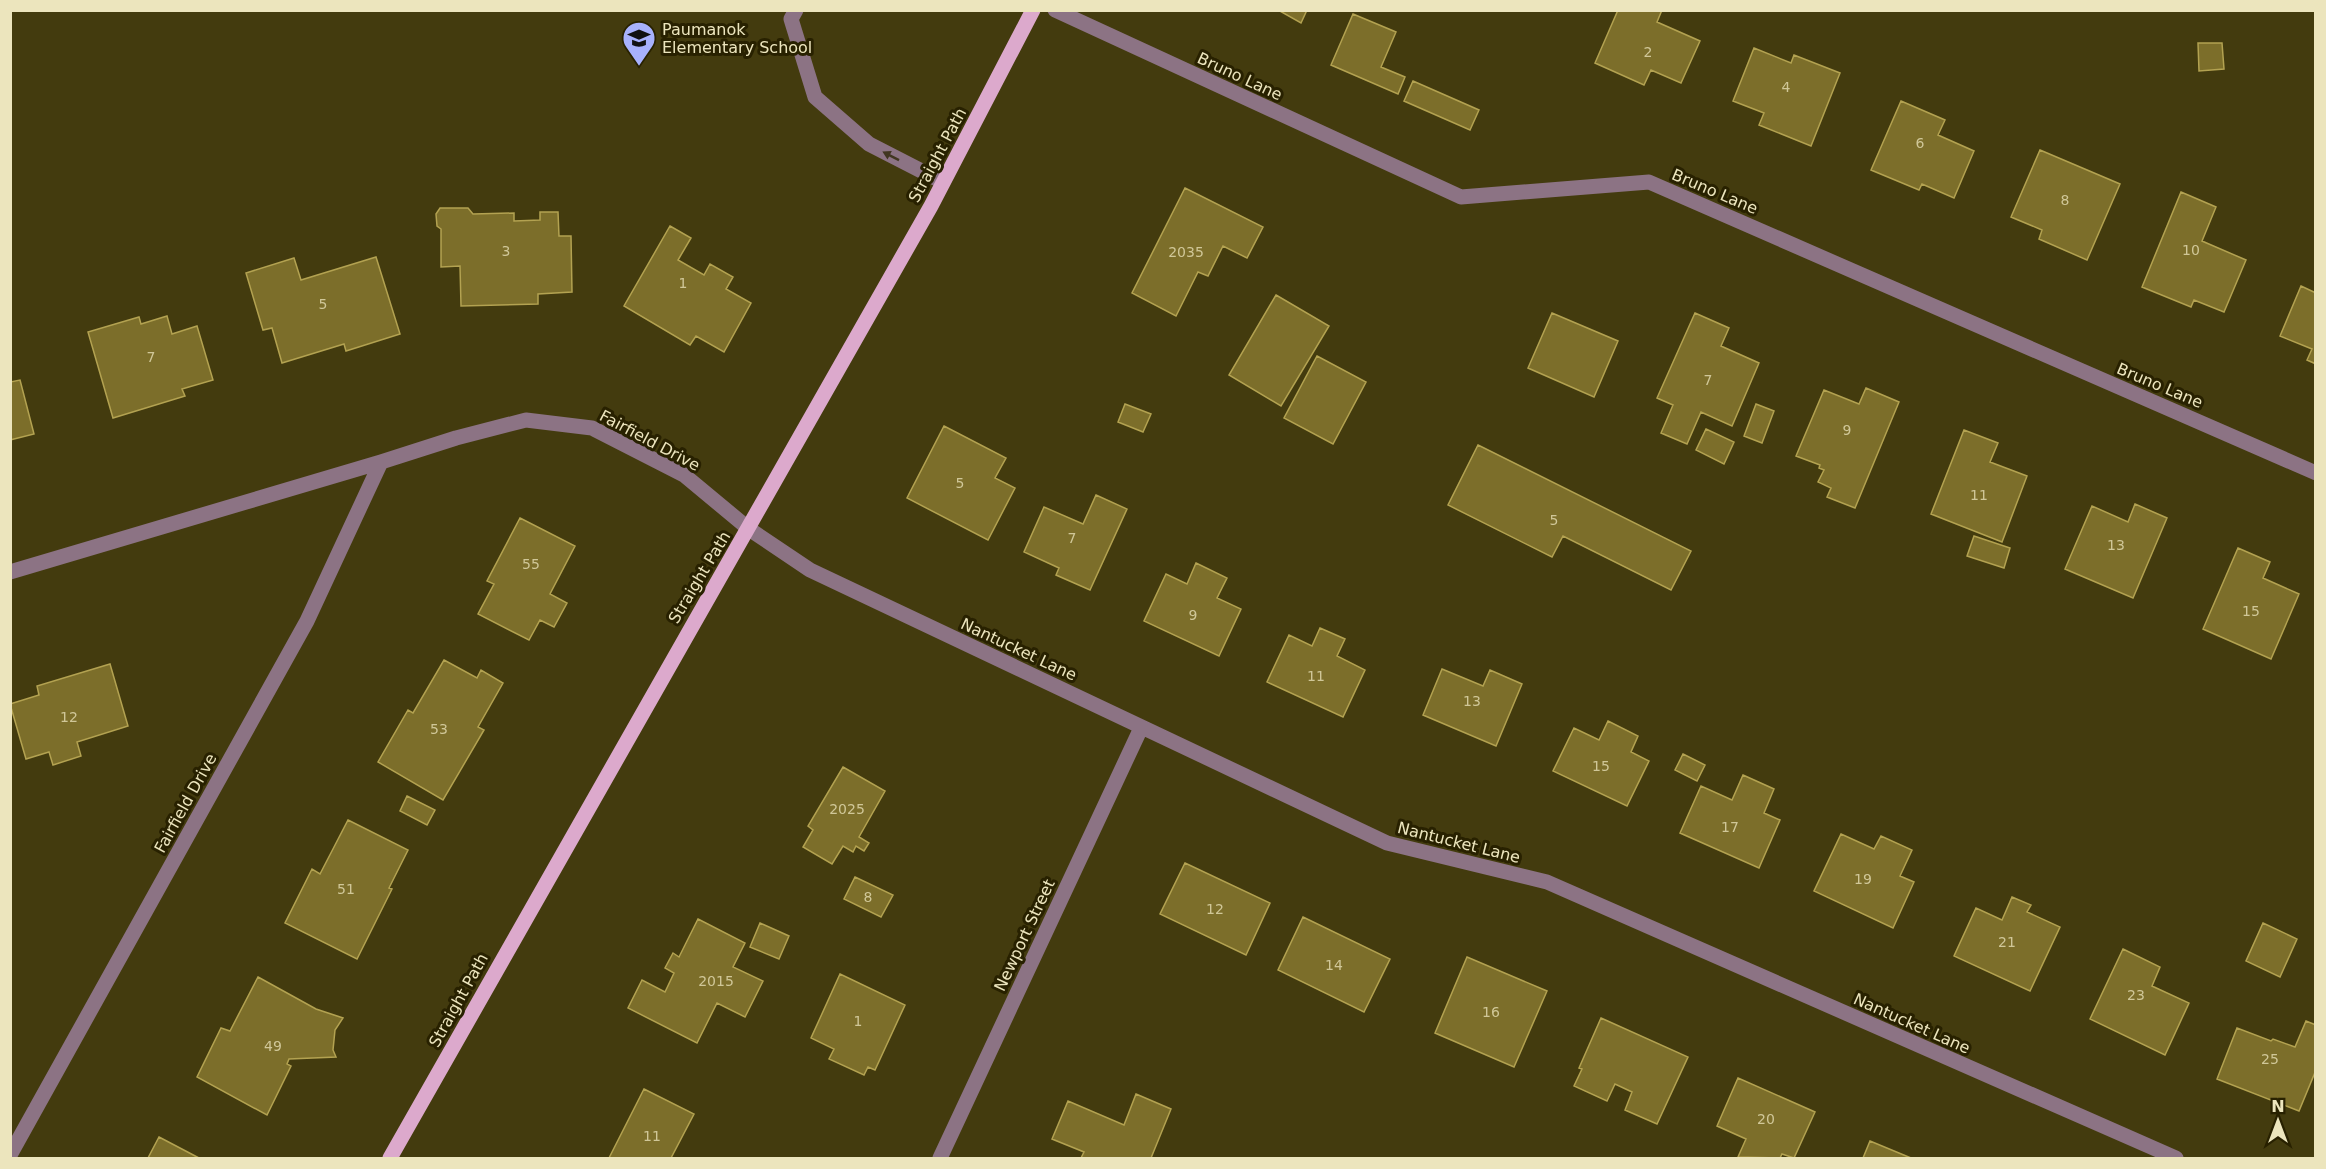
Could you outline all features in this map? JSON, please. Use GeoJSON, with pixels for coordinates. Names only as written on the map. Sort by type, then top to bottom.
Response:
{"type":"FeatureCollection","features":[{"type":"Feature","properties":{"kind":"main road","name":"Straight Path"},"geometry":{"type":"LineString","coordinates":[[390,1158],[703,604],[749,529],[943,183],[1034,10]]}},
{"type":"Feature","properties":{"kind":"street"},"geometry":{"type":"LineString","coordinates":[[796,10],[791,19],[815,97],[869,144],[943,183]]}},
{"type":"Feature","properties":{"kind":"street","name":"Bruno Lane"},"geometry":{"type":"LineString","coordinates":[[1055,10],[1461,197],[1649,183],[2316,473]]}},
{"type":"Feature","properties":{"kind":"street","name":"Fairfield Drive"},"geometry":{"type":"LineString","coordinates":[[10,572],[456,438],[526,420],[592,428],[684,475],[749,529]]}},
{"type":"Feature","properties":{"kind":"street","name":"Fairfield Drive"},"geometry":{"type":"LineString","coordinates":[[10,1155],[307,621],[381,462]]}},
{"type":"Feature","properties":{"kind":"street","name":"Nantucket Lane"},"geometry":{"type":"LineString","coordinates":[[749,529],[810,570],[1387,843],[1547,882],[2176,1158]]}},
{"type":"Feature","properties":{"kind":"street","name":"Newport Street"},"geometry":{"type":"LineString","coordinates":[[940,1158],[1142,728]]}},
{"type":"Feature","properties":{"kind":"building"},"geometry":{"type":"Polygon","coordinates":[[[1278,10],[1307,10],[1301,23],[1278,10]]]}},
{"type":"Feature","properties":{"kind":"building"},"geometry":{"type":"Polygon","coordinates":[[[1618,10],[1662,10],[1657,22],[1700,41],[1681,83],[1651,70],[1644,85],[1595,63],[1618,10]]]}},
{"type":"Feature","properties":{"kind":"building"},"geometry":{"type":"Polygon","coordinates":[[[1353,14],[1396,32],[1381,67],[1405,77],[1398,94],[1331,65],[1353,14]]]}},
{"type":"Feature","properties":{"kind":"building"},"geometry":{"type":"Polygon","coordinates":[[[2198,43],[2222,43],[2224,69],[2199,71],[2198,43]]]}},
{"type":"Feature","properties":{"kind":"building"},"geometry":{"type":"Polygon","coordinates":[[[1754,48],[1791,63],[1794,55],[1840,73],[1811,146],[1759,125],[1764,113],[1733,101],[1754,48]]]}},
{"type":"Feature","properties":{"kind":"building"},"geometry":{"type":"Polygon","coordinates":[[[1413,81],[1479,110],[1470,130],[1404,101],[1413,81]]]}},
{"type":"Feature","properties":{"kind":"building"},"geometry":{"type":"Polygon","coordinates":[[[1901,101],[1945,120],[1938,135],[1974,151],[1954,198],[1922,184],[1919,190],[1871,170],[1901,101]]]}},
{"type":"Feature","properties":{"kind":"building"},"geometry":{"type":"Polygon","coordinates":[[[2040,150],[2120,184],[2087,260],[2039,239],[2042,230],[2011,217],[2040,150]]]}},
{"type":"Feature","properties":{"kind":"building"},"geometry":{"type":"Polygon","coordinates":[[[1185,188],[1263,227],[1247,258],[1223,246],[1208,276],[1198,272],[1176,316],[1132,293],[1185,188]]]}},
{"type":"Feature","properties":{"kind":"building"},"geometry":{"type":"Polygon","coordinates":[[[2181,192],[2216,207],[2202,241],[2246,260],[2224,312],[2194,300],[2191,307],[2142,287],[2181,192]]]}},
{"type":"Feature","properties":{"kind":"building"},"geometry":{"type":"Polygon","coordinates":[[[440,208],[468,208],[473,214],[514,213],[514,221],[540,220],[540,212],[558,212],[559,236],[571,236],[572,292],[538,294],[538,304],[461,306],[460,266],[441,267],[441,229],[437,226],[436,214],[440,208]]]}},
{"type":"Feature","properties":{"kind":"building"},"geometry":{"type":"Polygon","coordinates":[[[670,226],[691,238],[678,260],[704,275],[710,264],[733,277],[726,289],[751,303],[724,352],[696,336],[690,345],[624,306],[670,226]]]}},
{"type":"Feature","properties":{"kind":"building"},"geometry":{"type":"Polygon","coordinates":[[[376,257],[400,334],[346,351],[344,344],[282,363],[272,328],[263,330],[246,273],[294,258],[301,280],[376,257]]]}},
{"type":"Feature","properties":{"kind":"building"},"geometry":{"type":"Polygon","coordinates":[[[2301,286],[2316,293],[2316,364],[2307,360],[2312,349],[2280,336],[2301,286]]]}},
{"type":"Feature","properties":{"kind":"building"},"geometry":{"type":"Polygon","coordinates":[[[1276,295],[1329,326],[1281,406],[1229,375],[1276,295]]]}},
{"type":"Feature","properties":{"kind":"building"},"geometry":{"type":"Polygon","coordinates":[[[1552,313],[1618,341],[1594,397],[1528,368],[1552,313]]]}},
{"type":"Feature","properties":{"kind":"building"},"geometry":{"type":"Polygon","coordinates":[[[1695,313],[1729,328],[1721,346],[1759,363],[1732,426],[1701,412],[1687,444],[1661,433],[1673,405],[1657,398],[1695,313]]]}},
{"type":"Feature","properties":{"kind":"building"},"geometry":{"type":"Polygon","coordinates":[[[167,316],[172,334],[197,326],[213,380],[182,389],[185,396],[113,418],[88,332],[139,317],[141,324],[167,316]]]}},
{"type":"Feature","properties":{"kind":"building"},"geometry":{"type":"Polygon","coordinates":[[[1317,356],[1366,382],[1333,444],[1284,418],[1317,356]]]}},
{"type":"Feature","properties":{"kind":"building"},"geometry":{"type":"Polygon","coordinates":[[[20,380],[34,434],[10,440],[10,382],[20,380]]]}},
{"type":"Feature","properties":{"kind":"building"},"geometry":{"type":"Polygon","coordinates":[[[1866,388],[1899,402],[1855,508],[1827,497],[1831,488],[1818,482],[1824,470],[1819,468],[1820,465],[1796,456],[1824,390],[1859,404],[1866,388]]]}},
{"type":"Feature","properties":{"kind":"building"},"geometry":{"type":"Polygon","coordinates":[[[1125,404],[1151,414],[1143,432],[1118,422],[1125,404]]]}},
{"type":"Feature","properties":{"kind":"building"},"geometry":{"type":"Polygon","coordinates":[[[1756,404],[1774,411],[1762,443],[1744,436],[1756,404]]]}},
{"type":"Feature","properties":{"kind":"building"},"geometry":{"type":"Polygon","coordinates":[[[944,426],[1006,458],[995,478],[1015,488],[988,540],[907,498],[944,426]]]}},
{"type":"Feature","properties":{"kind":"building"},"geometry":{"type":"Polygon","coordinates":[[[1706,429],[1734,442],[1724,464],[1696,450],[1706,429]]]}},
{"type":"Feature","properties":{"kind":"building"},"geometry":{"type":"Polygon","coordinates":[[[1964,430],[1998,443],[1990,462],[2027,476],[2002,542],[1931,514],[1964,430]]]}},
{"type":"Feature","properties":{"kind":"building"},"geometry":{"type":"Polygon","coordinates":[[[1478,445],[1691,551],[1671,590],[1563,536],[1552,557],[1448,505],[1478,445]]]}},
{"type":"Feature","properties":{"kind":"building"},"geometry":{"type":"Polygon","coordinates":[[[1096,495],[1127,509],[1090,590],[1056,575],[1059,568],[1024,552],[1044,507],[1083,524],[1096,495]]]}},
{"type":"Feature","properties":{"kind":"building"},"geometry":{"type":"Polygon","coordinates":[[[2135,504],[2167,518],[2133,598],[2065,569],[2092,506],[2128,522],[2135,504]]]}},
{"type":"Feature","properties":{"kind":"building"},"geometry":{"type":"Polygon","coordinates":[[[520,518],[575,546],[550,594],[567,603],[554,627],[540,620],[529,640],[478,614],[494,584],[487,581],[520,518]]]}},
{"type":"Feature","properties":{"kind":"building"},"geometry":{"type":"Polygon","coordinates":[[[1974,536],[2010,548],[2004,568],[1967,556],[1974,536]]]}},
{"type":"Feature","properties":{"kind":"building"},"geometry":{"type":"Polygon","coordinates":[[[2238,548],[2270,562],[2263,578],[2299,594],[2271,659],[2203,629],[2238,548]]]}},
{"type":"Feature","properties":{"kind":"building"},"geometry":{"type":"Polygon","coordinates":[[[1196,563],[1227,578],[1217,598],[1241,609],[1219,656],[1144,621],[1166,574],[1187,584],[1196,563]]]}},
{"type":"Feature","properties":{"kind":"building"},"geometry":{"type":"Polygon","coordinates":[[[1320,628],[1345,639],[1337,656],[1365,670],[1343,717],[1267,682],[1289,635],[1312,646],[1320,628]]]}},
{"type":"Feature","properties":{"kind":"building"},"geometry":{"type":"Polygon","coordinates":[[[444,660],[477,678],[481,670],[503,683],[478,727],[484,730],[443,800],[378,762],[408,710],[413,713],[444,660]]]}},
{"type":"Feature","properties":{"kind":"building"},"geometry":{"type":"Polygon","coordinates":[[[110,664],[128,726],[77,742],[81,756],[53,765],[49,752],[26,759],[10,704],[39,695],[37,686],[110,664]]]}},
{"type":"Feature","properties":{"kind":"building"},"geometry":{"type":"Polygon","coordinates":[[[1442,669],[1483,686],[1490,670],[1522,684],[1496,746],[1423,715],[1442,669]]]}},
{"type":"Feature","properties":{"kind":"building"},"geometry":{"type":"Polygon","coordinates":[[[1608,721],[1638,736],[1631,752],[1649,761],[1627,806],[1553,771],[1574,728],[1599,740],[1608,721]]]}},
{"type":"Feature","properties":{"kind":"building"},"geometry":{"type":"Polygon","coordinates":[[[1683,754],[1705,765],[1697,781],[1675,770],[1683,754]]]}},
{"type":"Feature","properties":{"kind":"building"},"geometry":{"type":"Polygon","coordinates":[[[843,767],[885,791],[859,837],[869,843],[864,851],[856,846],[853,852],[843,846],[832,864],[803,847],[813,830],[808,826],[843,767]]]}},
{"type":"Feature","properties":{"kind":"building"},"geometry":{"type":"Polygon","coordinates":[[[1743,775],[1774,789],[1764,813],[1780,820],[1759,868],[1680,833],[1701,786],[1732,800],[1743,775]]]}},
{"type":"Feature","properties":{"kind":"building"},"geometry":{"type":"Polygon","coordinates":[[[407,796],[435,810],[427,825],[400,811],[407,796]]]}},
{"type":"Feature","properties":{"kind":"building"},"geometry":{"type":"Polygon","coordinates":[[[348,820],[408,850],[389,888],[392,889],[357,959],[285,923],[312,869],[320,874],[348,820]]]}},
{"type":"Feature","properties":{"kind":"building"},"geometry":{"type":"Polygon","coordinates":[[[1841,834],[1874,849],[1881,836],[1912,850],[1900,876],[1914,882],[1893,928],[1814,891],[1841,834]]]}},
{"type":"Feature","properties":{"kind":"building"},"geometry":{"type":"Polygon","coordinates":[[[1185,863],[1270,903],[1246,955],[1160,914],[1185,863]]]}},
{"type":"Feature","properties":{"kind":"building"},"geometry":{"type":"Polygon","coordinates":[[[855,877],[893,895],[881,917],[844,899],[855,877]]]}},
{"type":"Feature","properties":{"kind":"building"},"geometry":{"type":"Polygon","coordinates":[[[2012,897],[2031,905],[2027,912],[2060,927],[2030,991],[1954,956],[1976,908],[2002,920],[2012,897]]]}},
{"type":"Feature","properties":{"kind":"building"},"geometry":{"type":"Polygon","coordinates":[[[1303,917],[1390,959],[1364,1012],[1278,970],[1303,917]]]}},
{"type":"Feature","properties":{"kind":"building"},"geometry":{"type":"Polygon","coordinates":[[[698,919],[745,943],[733,967],[763,981],[745,1017],[717,1003],[697,1043],[628,1008],[642,980],[665,992],[674,973],[665,968],[673,953],[679,957],[698,919]]]}},
{"type":"Feature","properties":{"kind":"building"},"geometry":{"type":"Polygon","coordinates":[[[760,923],[789,936],[779,959],[750,947],[760,923]]]}},
{"type":"Feature","properties":{"kind":"building"},"geometry":{"type":"Polygon","coordinates":[[[2263,923],[2297,939],[2280,977],[2246,961],[2263,923]]]}},
{"type":"Feature","properties":{"kind":"building"},"geometry":{"type":"Polygon","coordinates":[[[2123,949],[2160,967],[2152,986],[2189,1003],[2165,1055],[2090,1019],[2123,949]]]}},
{"type":"Feature","properties":{"kind":"building"},"geometry":{"type":"Polygon","coordinates":[[[1467,957],[1547,991],[1514,1067],[1435,1033],[1467,957]]]}},
{"type":"Feature","properties":{"kind":"building"},"geometry":{"type":"Polygon","coordinates":[[[840,974],[905,1005],[875,1070],[868,1067],[864,1075],[829,1059],[834,1049],[811,1038],[840,974]]]}},
{"type":"Feature","properties":{"kind":"building"},"geometry":{"type":"Polygon","coordinates":[[[258,977],[316,1009],[343,1018],[335,1030],[333,1050],[336,1057],[289,1059],[287,1064],[291,1066],[267,1115],[197,1077],[221,1028],[230,1031],[258,977]]]}},
{"type":"Feature","properties":{"kind":"building"},"geometry":{"type":"Polygon","coordinates":[[[1601,1018],[1688,1057],[1657,1124],[1625,1110],[1632,1092],[1615,1084],[1607,1101],[1574,1086],[1582,1069],[1579,1068],[1601,1018]]]}},
{"type":"Feature","properties":{"kind":"building"},"geometry":{"type":"Polygon","coordinates":[[[2306,1021],[2316,1025],[2316,1070],[2299,1111],[2217,1079],[2237,1028],[2295,1047],[2306,1021]]]}},
{"type":"Feature","properties":{"kind":"building"},"geometry":{"type":"Polygon","coordinates":[[[1738,1078],[1815,1112],[1794,1158],[1782,1154],[1780,1158],[1738,1157],[1746,1139],[1717,1126],[1738,1078]]]}},
{"type":"Feature","properties":{"kind":"building"},"geometry":{"type":"Polygon","coordinates":[[[644,1089],[694,1114],[671,1158],[609,1158],[644,1089]]]}},
{"type":"Feature","properties":{"kind":"building"},"geometry":{"type":"Polygon","coordinates":[[[1136,1094],[1171,1109],[1151,1158],[1081,1158],[1084,1152],[1052,1139],[1068,1101],[1124,1125],[1136,1094]]]}},
{"type":"Feature","properties":{"kind":"building"},"geometry":{"type":"Polygon","coordinates":[[[159,1137],[199,1158],[148,1158],[159,1137]]]}},
{"type":"Feature","properties":{"kind":"building"},"geometry":{"type":"Polygon","coordinates":[[[1870,1141],[1911,1158],[1863,1158],[1870,1141]]]}},
{"type":"Feature","properties":{"kind":"place","name":"Paumanok Elementary School"},"geometry":{"type":"Point","coordinates":[639,67]}}]}
